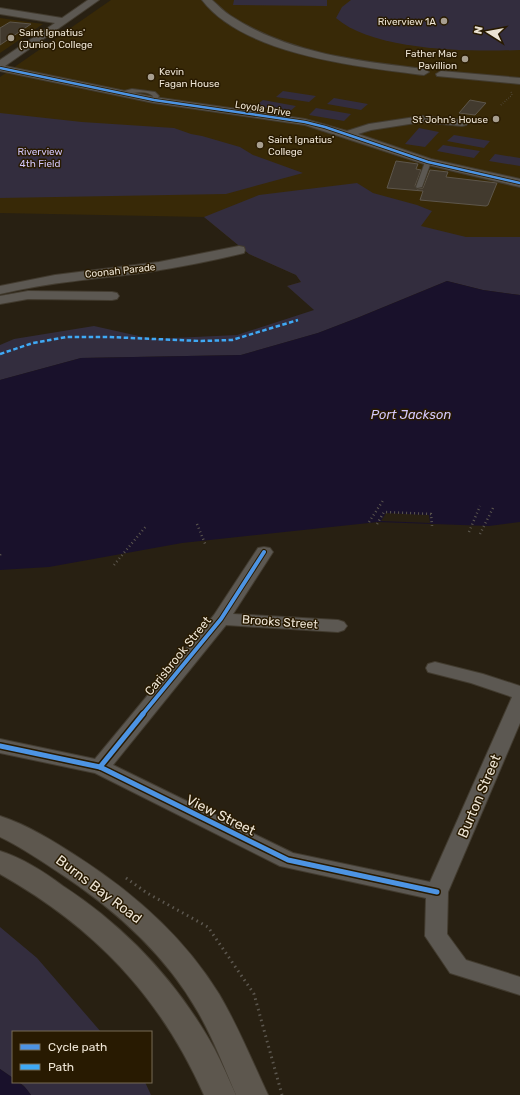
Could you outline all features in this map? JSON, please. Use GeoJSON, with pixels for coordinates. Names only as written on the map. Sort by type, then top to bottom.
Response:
{"type":"FeatureCollection","features":[{"type":"Feature","properties":{"kind":"main road","name":"Burns Bay Road"},"geometry":{"type":"LineString","coordinates":[[0,826],[39,846],[83,873],[114,896],[147,925],[176,955],[202,993],[225,1036],[252,1095]]}},
{"type":"Feature","properties":{"kind":"main road"},"geometry":{"type":"LineString","coordinates":[[0,861],[49,889],[83,914],[127,954],[165,999],[194,1041],[209,1068],[220,1095]]}},
{"type":"Feature","properties":{"kind":"street"},"geometry":{"type":"LineString","coordinates":[[0,66],[94,0]]}},
{"type":"Feature","properties":{"kind":"street"},"geometry":{"type":"LineString","coordinates":[[207,0],[220,13],[239,25],[263,37],[290,47],[358,63],[424,72],[429,76],[438,76],[441,74],[520,81]]}},
{"type":"Feature","properties":{"kind":"street"},"geometry":{"type":"LineString","coordinates":[[1,13],[63,21]]}},
{"type":"Feature","properties":{"kind":"street","name":"Loyola Drive"},"geometry":{"type":"LineString","coordinates":[[0,66],[154,100],[284,119],[325,127],[428,162],[520,183]]}},
{"type":"Feature","properties":{"kind":"street"},"geometry":{"type":"LineString","coordinates":[[348,134],[369,127],[422,119],[462,123]]}},
{"type":"Feature","properties":{"kind":"street","name":"Coonah Parade"},"geometry":{"type":"LineString","coordinates":[[0,290],[21,284],[80,274],[146,268],[185,262],[239,250]]}},
{"type":"Feature","properties":{"kind":"street","name":"Coonah Parade"},"geometry":{"type":"LineString","coordinates":[[0,300],[28,295],[112,296]]}},
{"type":"Feature","properties":{"kind":"street","name":"Carisbrook Street"},"geometry":{"type":"LineString","coordinates":[[100,767],[221,619],[264,552]]}},
{"type":"Feature","properties":{"kind":"street","name":"Brooks Street"},"geometry":{"type":"LineString","coordinates":[[221,619],[338,626]]}},
{"type":"Feature","properties":{"kind":"street"},"geometry":{"type":"LineString","coordinates":[[436,668],[476,678],[520,693]]}},
{"type":"Feature","properties":{"kind":"street","name":"Burton Street"},"geometry":{"type":"LineString","coordinates":[[437,892],[520,700]]}},
{"type":"Feature","properties":{"kind":"street","name":"View Street"},"geometry":{"type":"LineString","coordinates":[[0,746],[100,767],[288,860],[437,892]]}},
{"type":"Feature","properties":{"kind":"street"},"geometry":{"type":"LineString","coordinates":[[437,892],[436,936],[458,967],[520,986]]}},
{"type":"Feature","properties":{"kind":"lane"},"geometry":{"type":"LineString","coordinates":[[419,186],[428,162]]}},
{"type":"Feature","properties":{"kind":"path"},"geometry":{"type":"LineString","coordinates":[[369,522],[384,499]]}},
{"type":"Feature","properties":{"kind":"path"},"geometry":{"type":"LineString","coordinates":[[469,532],[480,506]]}},
{"type":"Feature","properties":{"kind":"path"},"geometry":{"type":"LineString","coordinates":[[480,534],[493,508]]}},
{"type":"Feature","properties":{"kind":"path"},"geometry":{"type":"LineString","coordinates":[[377,524],[384,512],[392,512],[431,514],[432,526]]}},
{"type":"Feature","properties":{"kind":"path"},"geometry":{"type":"LineString","coordinates":[[197,524],[206,546]]}},
{"type":"Feature","properties":{"kind":"path"},"geometry":{"type":"LineString","coordinates":[[114,565],[147,525]]}},
{"type":"Feature","properties":{"kind":"path"},"geometry":{"type":"LineString","coordinates":[[0,556],[2,552]]}},
{"type":"Feature","properties":{"kind":"shaded area","name":"Saint Ignatius' College"},"geometry":{"type":"Polygon","coordinates":[[[111,0],[520,0],[520,295],[483,290],[447,281],[357,318],[315,310],[287,286],[301,282],[296,275],[249,254],[204,217],[0,213],[0,77],[111,0]]]}},
{"type":"Feature","properties":{"kind":"shaded area","name":"Saint Ignatius' (Junior) College"},"geometry":{"type":"Polygon","coordinates":[[[0,18],[43,24],[0,53],[0,18]]]}},
{"type":"Feature","properties":{"kind":"green space"},"geometry":{"type":"Polygon","coordinates":[[[234,0],[327,0],[327,6],[233,5],[234,0]]]}},
{"type":"Feature","properties":{"kind":"green space","name":"Riverview 1A"},"geometry":{"type":"Polygon","coordinates":[[[351,0],[520,0],[520,50],[500,51],[424,47],[373,37],[353,29],[336,18],[342,7],[351,0]]]}},
{"type":"Feature","properties":{"kind":"green space"},"geometry":{"type":"Polygon","coordinates":[[[283,91],[316,96],[309,102],[276,97],[283,91]]]}},
{"type":"Feature","properties":{"kind":"green space"},"geometry":{"type":"Polygon","coordinates":[[[334,98],[368,104],[361,110],[327,104],[334,98]]]}},
{"type":"Feature","properties":{"kind":"green space"},"geometry":{"type":"Polygon","coordinates":[[[263,100],[296,106],[289,112],[255,106],[263,100]]]}},
{"type":"Feature","properties":{"kind":"green space"},"geometry":{"type":"Polygon","coordinates":[[[316,108],[351,114],[344,121],[309,115],[316,108]]]}},
{"type":"Feature","properties":{"kind":"green space","name":"Riverview 4th Field"},"geometry":{"type":"Polygon","coordinates":[[[0,113],[82,122],[174,128],[240,147],[253,155],[303,173],[226,194],[0,198],[0,113]]]}},
{"type":"Feature","properties":{"kind":"green space"},"geometry":{"type":"Polygon","coordinates":[[[419,128],[439,132],[425,147],[405,144],[419,128]]]}},
{"type":"Feature","properties":{"kind":"green space"},"geometry":{"type":"Polygon","coordinates":[[[454,135],[490,141],[484,148],[447,141],[454,135]]]}},
{"type":"Feature","properties":{"kind":"green space"},"geometry":{"type":"Polygon","coordinates":[[[443,145],[480,151],[474,158],[437,151],[443,145]]]}},
{"type":"Feature","properties":{"kind":"green space"},"geometry":{"type":"Polygon","coordinates":[[[495,154],[520,158],[520,166],[489,161],[495,154]]]}},
{"type":"Feature","properties":{"kind":"green space"},"geometry":{"type":"Polygon","coordinates":[[[357,183],[373,193],[417,205],[432,211],[421,226],[466,237],[520,237],[520,295],[483,290],[447,281],[318,333],[241,355],[81,358],[0,380],[0,345],[14,339],[94,326],[152,339],[237,335],[314,310],[287,286],[301,282],[296,275],[249,254],[204,217],[259,195],[357,183]]]}},
{"type":"Feature","properties":{"kind":"green space"},"geometry":{"type":"Polygon","coordinates":[[[0,927],[37,958],[100,1031],[12,1031],[12,1077],[0,1069],[0,927]]]}},
{"type":"Feature","properties":{"kind":"green space"},"geometry":{"type":"Polygon","coordinates":[[[20,1083],[145,1083],[151,1095],[31,1095],[20,1083]]]}},
{"type":"Feature","properties":{"kind":"water","name":"Port Jackson"},"geometry":{"type":"Polygon","coordinates":[[[447,281],[483,290],[520,295],[520,522],[489,526],[378,522],[182,543],[49,567],[0,570],[0,380],[81,358],[241,355],[318,333],[447,281]]]}},
{"type":"Feature","properties":{"kind":"water"},"geometry":{"type":"Polygon","coordinates":[[[0,1069],[12,1077],[12,1083],[19,1083],[24,1086],[31,1095],[0,1095],[0,1069]]]}},
{"type":"Feature","properties":{"kind":"pier"},"geometry":{"type":"Polygon","coordinates":[[[386,513],[429,515],[430,523],[381,521],[386,513]]]}},
{"type":"Feature","properties":{"kind":"building"},"geometry":{"type":"Polygon","coordinates":[[[10,22],[31,24],[0,45],[0,28],[10,22]]]}},
{"type":"Feature","properties":{"kind":"building"},"geometry":{"type":"Polygon","coordinates":[[[470,100],[486,103],[475,115],[459,113],[470,100]]]}},
{"type":"Feature","properties":{"kind":"building"},"geometry":{"type":"Polygon","coordinates":[[[396,161],[418,164],[416,169],[421,170],[415,186],[417,189],[423,188],[430,170],[448,172],[446,177],[497,183],[488,205],[486,206],[420,200],[423,191],[387,188],[396,161]]]}},
{"type":"Feature","properties":{"kind":"marked path"},"geometry":{"type":"LineString","coordinates":[[0,354],[33,343],[67,337],[108,337],[201,341],[232,340],[298,320]]}},
{"type":"Feature","properties":{"kind":"cycle path"},"geometry":{"type":"LineString","coordinates":[[0,68],[154,100],[305,122],[325,127],[428,162],[520,183]]}},
{"type":"Feature","properties":{"kind":"cycle path"},"geometry":{"type":"LineString","coordinates":[[100,767],[221,619],[264,552]]}},
{"type":"Feature","properties":{"kind":"cycle path"},"geometry":{"type":"LineString","coordinates":[[0,746],[100,767],[288,860],[437,892]]}},
{"type":"Feature","properties":{"kind":"place","name":"Riverview 1A"},"geometry":{"type":"Point","coordinates":[444,21]}},
{"type":"Feature","properties":{"kind":"place","name":"Saint Ignatius' (Junior) College"},"geometry":{"type":"Point","coordinates":[11,38]}},
{"type":"Feature","properties":{"kind":"place","name":"Father Mac Pavillion"},"geometry":{"type":"Point","coordinates":[465,59]}},
{"type":"Feature","properties":{"kind":"place","name":"Kevin Fagan House"},"geometry":{"type":"Point","coordinates":[151,77]}},
{"type":"Feature","properties":{"kind":"place","name":"St John's House"},"geometry":{"type":"Point","coordinates":[496,119]}},
{"type":"Feature","properties":{"kind":"place","name":"Saint Ignatius' College"},"geometry":{"type":"Point","coordinates":[260,145]}}]}
